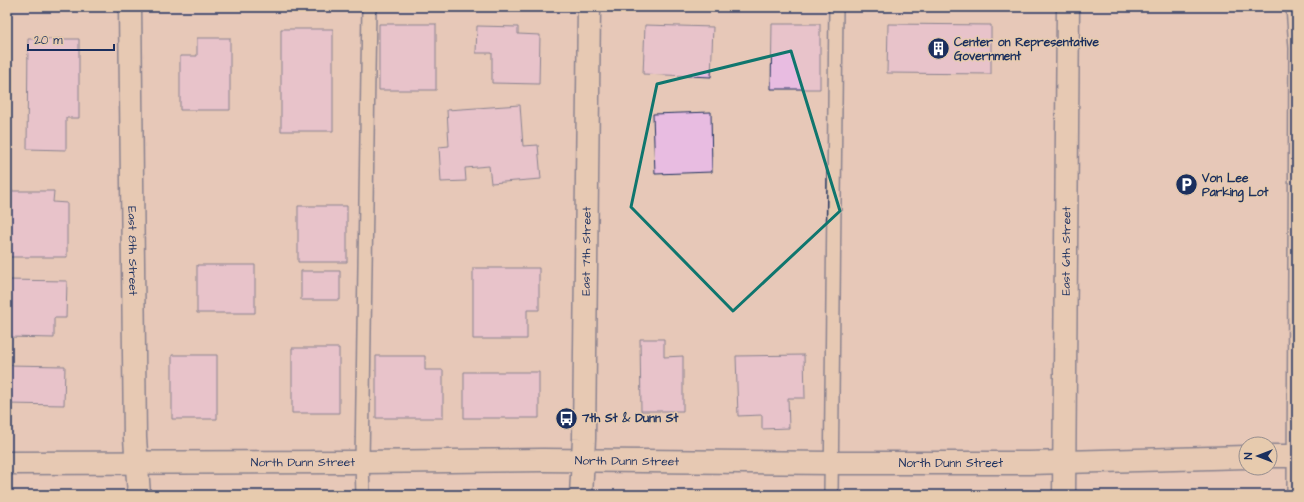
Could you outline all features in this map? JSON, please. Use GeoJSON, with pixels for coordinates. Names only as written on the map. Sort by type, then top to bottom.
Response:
{"type":"FeatureCollection","features":[{"type":"Feature","properties":{"kind":"street","name":"East 8th Street"},"geometry":{"type":"LineString","coordinates":[[130,7],[136,462],[139,495]]}},
{"type":"Feature","properties":{"kind":"street","name":"East 7th Street"},"geometry":{"type":"LineString","coordinates":[[581,495],[584,439],[589,7]]}},
{"type":"Feature","properties":{"kind":"street","name":"East 6th Street"},"geometry":{"type":"LineString","coordinates":[[1064,495],[1068,7]]}},
{"type":"Feature","properties":{"kind":"street"},"geometry":{"type":"LineString","coordinates":[[1278,456],[1295,456]]}},
{"type":"Feature","properties":{"kind":"street","name":"North Dunn Street"},"geometry":{"type":"LineString","coordinates":[[7,463],[582,460],[831,463],[1030,463],[1238,457]]}},
{"type":"Feature","properties":{"kind":"lane"},"geometry":{"type":"LineString","coordinates":[[363,495],[362,462],[369,7]]}},
{"type":"Feature","properties":{"kind":"lane"},"geometry":{"type":"LineString","coordinates":[[831,495],[836,7]]}},
{"type":"Feature","properties":{"kind":"lane"},"geometry":{"type":"LineString","coordinates":[[1293,7],[1296,48],[1294,495]]}},
{"type":"Feature","properties":{"kind":"highlighted area"},"geometry":{"type":"Polygon","coordinates":[[[791,51],[840,211],[733,311],[631,207],[657,84],[791,51]]]}},
{"type":"Feature","properties":{"kind":"building"},"geometry":{"type":"Polygon","coordinates":[[[379,24],[436,24],[436,90],[379,90],[379,24]]]}},
{"type":"Feature","properties":{"kind":"building"},"geometry":{"type":"Polygon","coordinates":[[[772,24],[820,24],[820,89],[771,89],[772,24]]]}},
{"type":"Feature","properties":{"kind":"building","name":"Center on Representative Government"},"geometry":{"type":"Polygon","coordinates":[[[888,24],[991,25],[991,74],[887,73],[888,24]]]}},
{"type":"Feature","properties":{"kind":"building"},"geometry":{"type":"Polygon","coordinates":[[[645,25],[713,27],[711,77],[643,74],[645,25]]]}},
{"type":"Feature","properties":{"kind":"building"},"geometry":{"type":"Polygon","coordinates":[[[477,26],[518,27],[518,34],[540,35],[539,84],[492,83],[492,53],[476,53],[477,26]]]}},
{"type":"Feature","properties":{"kind":"building"},"geometry":{"type":"Polygon","coordinates":[[[281,29],[333,29],[333,131],[281,131],[281,29]]]}},
{"type":"Feature","properties":{"kind":"building"},"geometry":{"type":"Polygon","coordinates":[[[197,38],[230,38],[230,110],[180,110],[180,56],[197,56],[197,38]]]}},
{"type":"Feature","properties":{"kind":"building"},"geometry":{"type":"Polygon","coordinates":[[[28,39],[79,39],[79,118],[66,118],[66,150],[27,149],[28,39]]]}},
{"type":"Feature","properties":{"kind":"building"},"geometry":{"type":"Polygon","coordinates":[[[520,105],[523,146],[538,145],[541,179],[491,183],[489,166],[465,168],[466,181],[441,182],[439,147],[449,146],[447,110],[520,105]]]}},
{"type":"Feature","properties":{"kind":"building"},"geometry":{"type":"Polygon","coordinates":[[[711,112],[712,172],[655,174],[653,114],[711,112]]]}},
{"type":"Feature","properties":{"kind":"building"},"geometry":{"type":"Polygon","coordinates":[[[7,191],[54,191],[53,202],[67,203],[67,257],[7,257],[7,191]]]}},
{"type":"Feature","properties":{"kind":"building"},"geometry":{"type":"Polygon","coordinates":[[[298,206],[347,206],[347,262],[298,262],[298,206]]]}},
{"type":"Feature","properties":{"kind":"building"},"geometry":{"type":"Polygon","coordinates":[[[197,265],[255,265],[255,313],[197,313],[197,265]]]}},
{"type":"Feature","properties":{"kind":"building"},"geometry":{"type":"Polygon","coordinates":[[[473,268],[539,268],[539,310],[527,310],[527,339],[473,339],[473,268]]]}},
{"type":"Feature","properties":{"kind":"building"},"geometry":{"type":"Polygon","coordinates":[[[301,271],[340,271],[340,300],[301,300],[301,271]]]}},
{"type":"Feature","properties":{"kind":"building"},"geometry":{"type":"Polygon","coordinates":[[[7,280],[67,281],[66,318],[54,318],[54,338],[7,337],[7,280]]]}},
{"type":"Feature","properties":{"kind":"building"},"geometry":{"type":"Polygon","coordinates":[[[640,339],[664,339],[664,357],[683,356],[683,411],[641,411],[640,339]]]}},
{"type":"Feature","properties":{"kind":"building"},"geometry":{"type":"Polygon","coordinates":[[[292,348],[339,348],[339,413],[292,413],[292,348]]]}},
{"type":"Feature","properties":{"kind":"building"},"geometry":{"type":"Polygon","coordinates":[[[172,355],[217,355],[217,419],[172,419],[172,355]]]}},
{"type":"Feature","properties":{"kind":"building"},"geometry":{"type":"Polygon","coordinates":[[[804,355],[805,398],[788,398],[789,428],[762,429],[762,415],[738,416],[736,356],[804,355]]]}},
{"type":"Feature","properties":{"kind":"building"},"geometry":{"type":"Polygon","coordinates":[[[376,356],[425,356],[425,370],[443,370],[443,418],[376,418],[376,356]]]}},
{"type":"Feature","properties":{"kind":"building"},"geometry":{"type":"Polygon","coordinates":[[[7,365],[65,366],[64,405],[7,404],[7,365]]]}},
{"type":"Feature","properties":{"kind":"building"},"geometry":{"type":"Polygon","coordinates":[[[464,372],[539,372],[539,418],[464,418],[464,372]]]}},
{"type":"Feature","properties":{"kind":"building"},"geometry":{"type":"Polygon","coordinates":[[[232,493],[278,493],[278,495],[232,495],[232,493]]]}},
{"type":"Feature","properties":{"kind":"place","name":"Center on Representative Government"},"geometry":{"type":"Point","coordinates":[939,49]}},
{"type":"Feature","properties":{"kind":"place","name":"Von Lee Parking Lot"},"geometry":{"type":"Point","coordinates":[1187,185]}},
{"type":"Feature","properties":{"kind":"place","name":"7th St & Dunn St"},"geometry":{"type":"Point","coordinates":[566,418]}}]}
